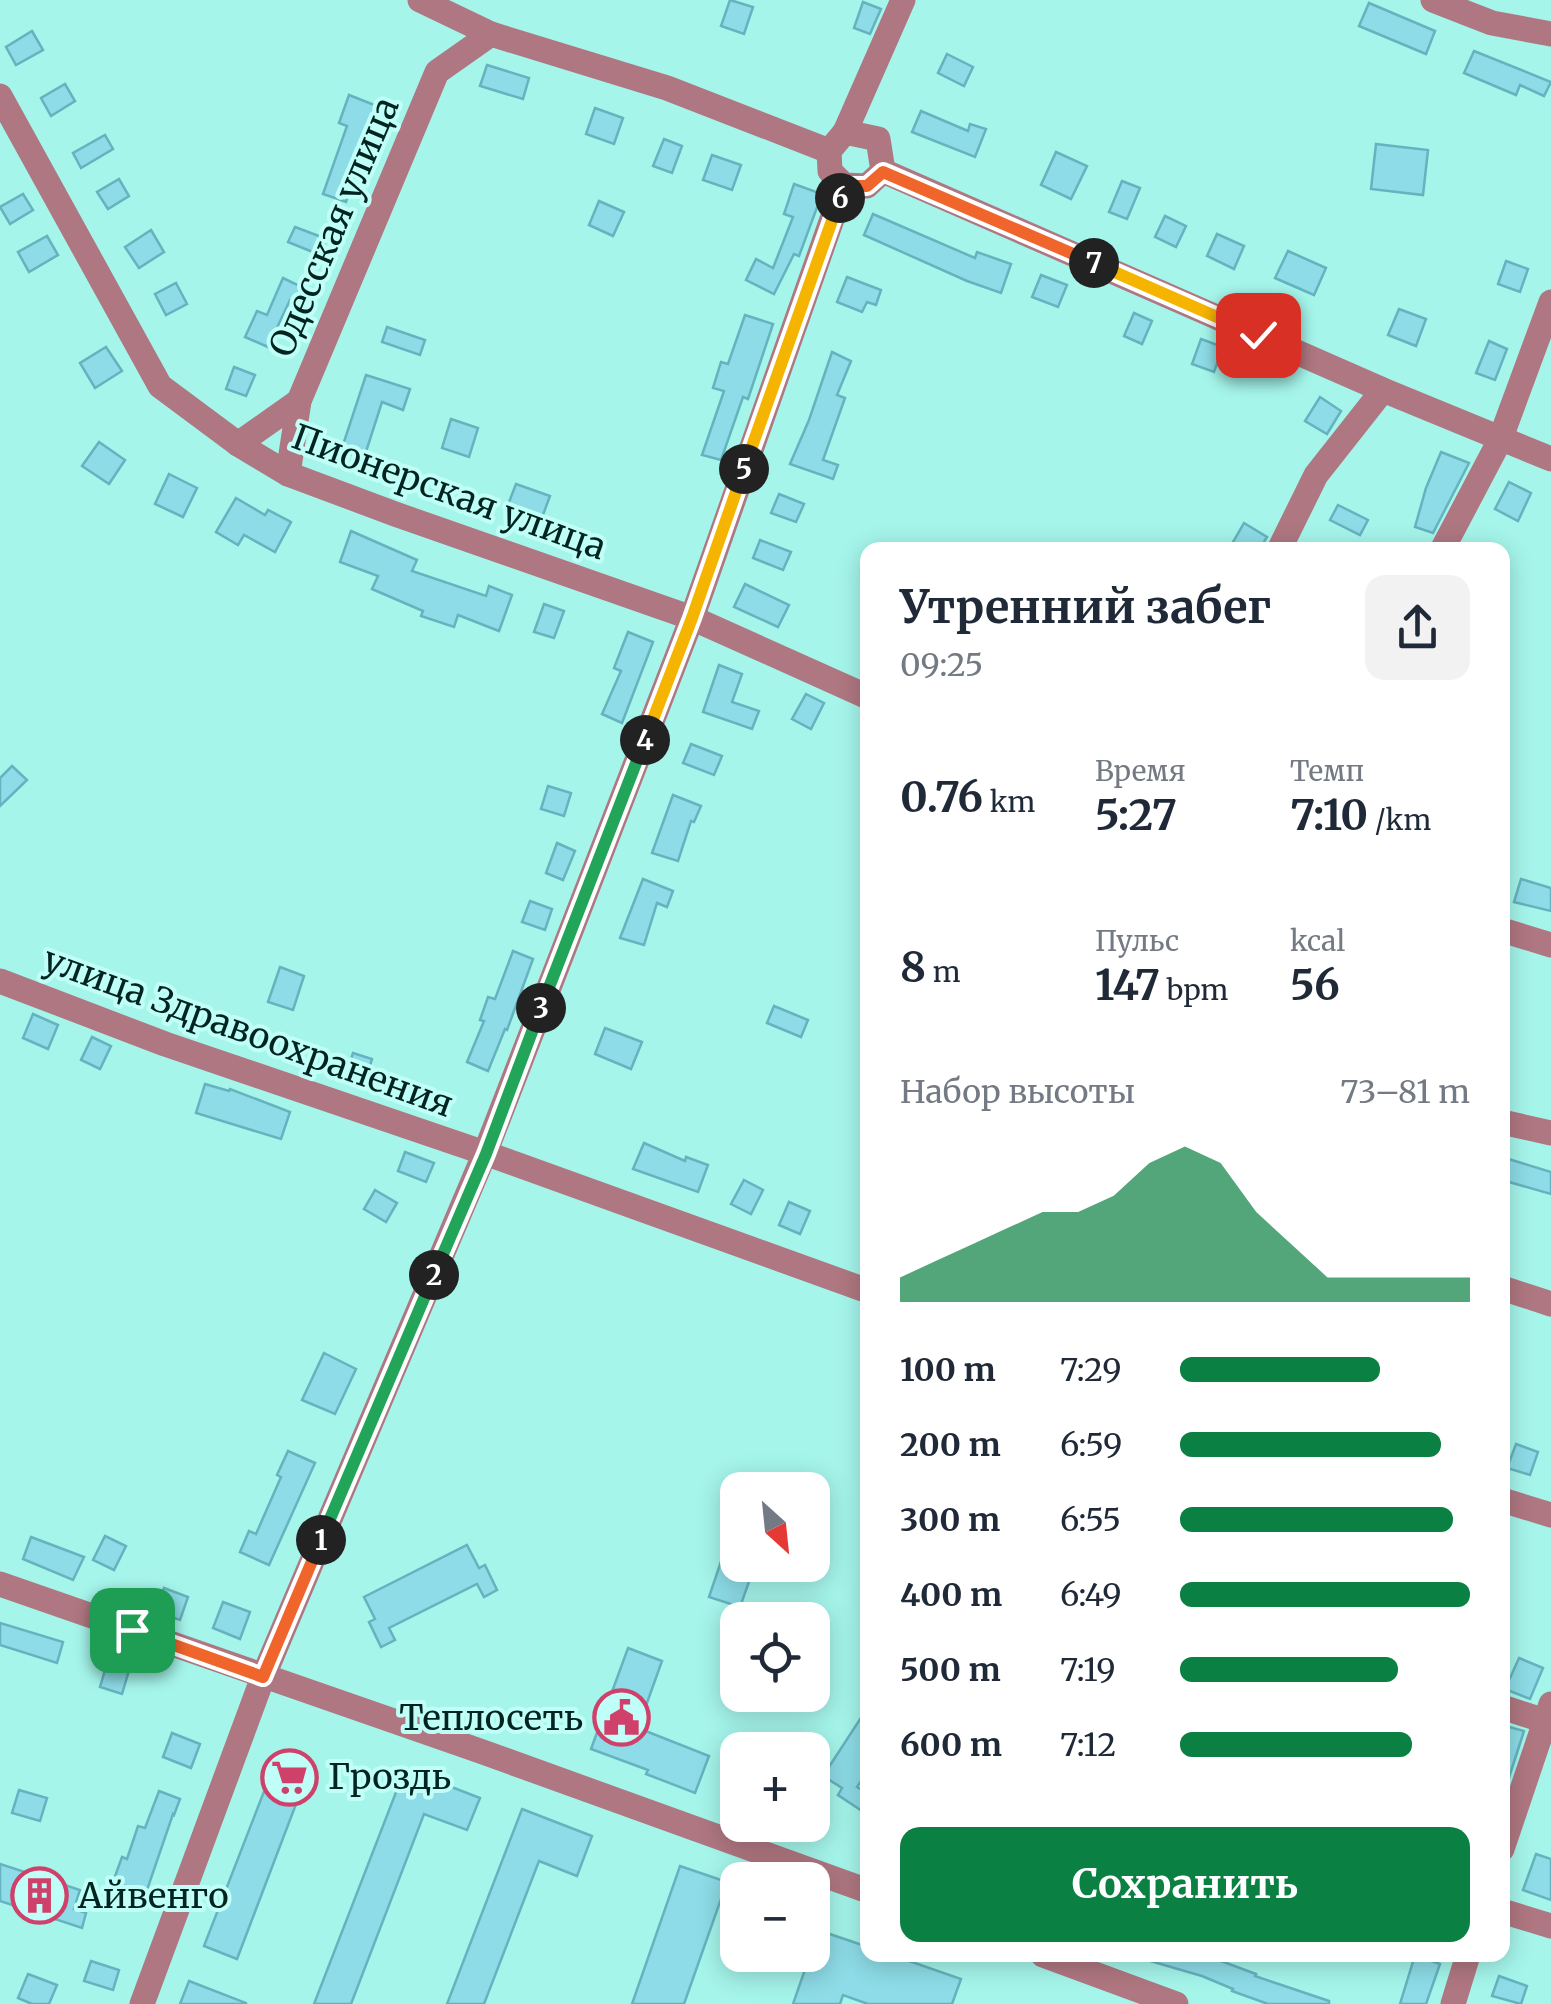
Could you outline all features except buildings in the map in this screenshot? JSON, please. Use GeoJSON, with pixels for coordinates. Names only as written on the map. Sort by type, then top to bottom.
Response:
{"type":"FeatureCollection","features":[{"type":"Feature","properties":{"kind":"street"},"geometry":{"type":"LineString","coordinates":[[420,0],[491,34],[837,141],[878,138],[883,172]]}},
{"type":"Feature","properties":{"kind":"street"},"geometry":{"type":"LineString","coordinates":[[883,172],[867,186],[844,186],[830,171],[837,141],[903,0]]}},
{"type":"Feature","properties":{"kind":"street"},"geometry":{"type":"LineString","coordinates":[[1433,0],[1492,23],[1551,34]]}},
{"type":"Feature","properties":{"kind":"street","name":"Одесская улица"},"geometry":{"type":"LineString","coordinates":[[288,474],[299,401],[437,72],[491,34]]}},
{"type":"Feature","properties":{"kind":"street","name":"Пионерская улица"},"geometry":{"type":"LineString","coordinates":[[0,96],[160,386],[238,444],[288,474],[692,618],[860,693]]}},
{"type":"Feature","properties":{"kind":"street"},"geometry":{"type":"LineString","coordinates":[[883,172],[1551,459]]}},
{"type":"Feature","properties":{"kind":"street"},"geometry":{"type":"LineString","coordinates":[[142,2004],[263,1677],[486,1154],[692,618],[844,186]]}},
{"type":"Feature","properties":{"kind":"street"},"geometry":{"type":"LineString","coordinates":[[1446,542],[1500,440],[1551,302]]}},
{"type":"Feature","properties":{"kind":"street"},"geometry":{"type":"LineString","coordinates":[[1283,542],[1316,476],[1383,390]]}},
{"type":"Feature","properties":{"kind":"street"},"geometry":{"type":"LineString","coordinates":[[238,444],[299,401]]}},
{"type":"Feature","properties":{"kind":"street"},"geometry":{"type":"LineString","coordinates":[[1510,932],[1551,945]]}},
{"type":"Feature","properties":{"kind":"street","name":"улица Здравоохранения"},"geometry":{"type":"LineString","coordinates":[[0,981],[164,1044],[860,1288]]}},
{"type":"Feature","properties":{"kind":"street"},"geometry":{"type":"LineString","coordinates":[[1510,1124],[1551,1133]]}},
{"type":"Feature","properties":{"kind":"street"},"geometry":{"type":"LineString","coordinates":[[1510,1291],[1551,1304]]}},
{"type":"Feature","properties":{"kind":"street"},"geometry":{"type":"LineString","coordinates":[[1510,1502],[1551,1515]]}},
{"type":"Feature","properties":{"kind":"street"},"geometry":{"type":"LineString","coordinates":[[0,1584],[480,1750],[860,1888]]}},
{"type":"Feature","properties":{"kind":"street"},"geometry":{"type":"LineString","coordinates":[[1510,1709],[1549,1716],[1510,1826]]}},
{"type":"Feature","properties":{"kind":"street"},"geometry":{"type":"LineString","coordinates":[[1510,1913],[1551,1926]]}},
{"type":"Feature","properties":{"kind":"street"},"geometry":{"type":"LineString","coordinates":[[1062,1962],[1176,2004]]}},
{"type":"Feature","properties":{"kind":"street"},"geometry":{"type":"LineString","coordinates":[[1453,2004],[1466,1962]]}},
{"type":"Feature","properties":{"kind":"place","name":"Теплосеть"},"geometry":{"type":"Point","coordinates":[622,1718]}},
{"type":"Feature","properties":{"kind":"place","name":"Гроздь"},"geometry":{"type":"Point","coordinates":[289,1777]}},
{"type":"Feature","properties":{"kind":"place","name":"Айвенго"},"geometry":{"type":"Point","coordinates":[39,1896]}},
{"type":"Feature","properties":{"kind":"route"},"geometry":{"type":"LineString","coordinates":[[132,1630],[263,1677],[486,1154],[692,618],[844,186],[867,186],[883,172],[1258,335]]}}]}
